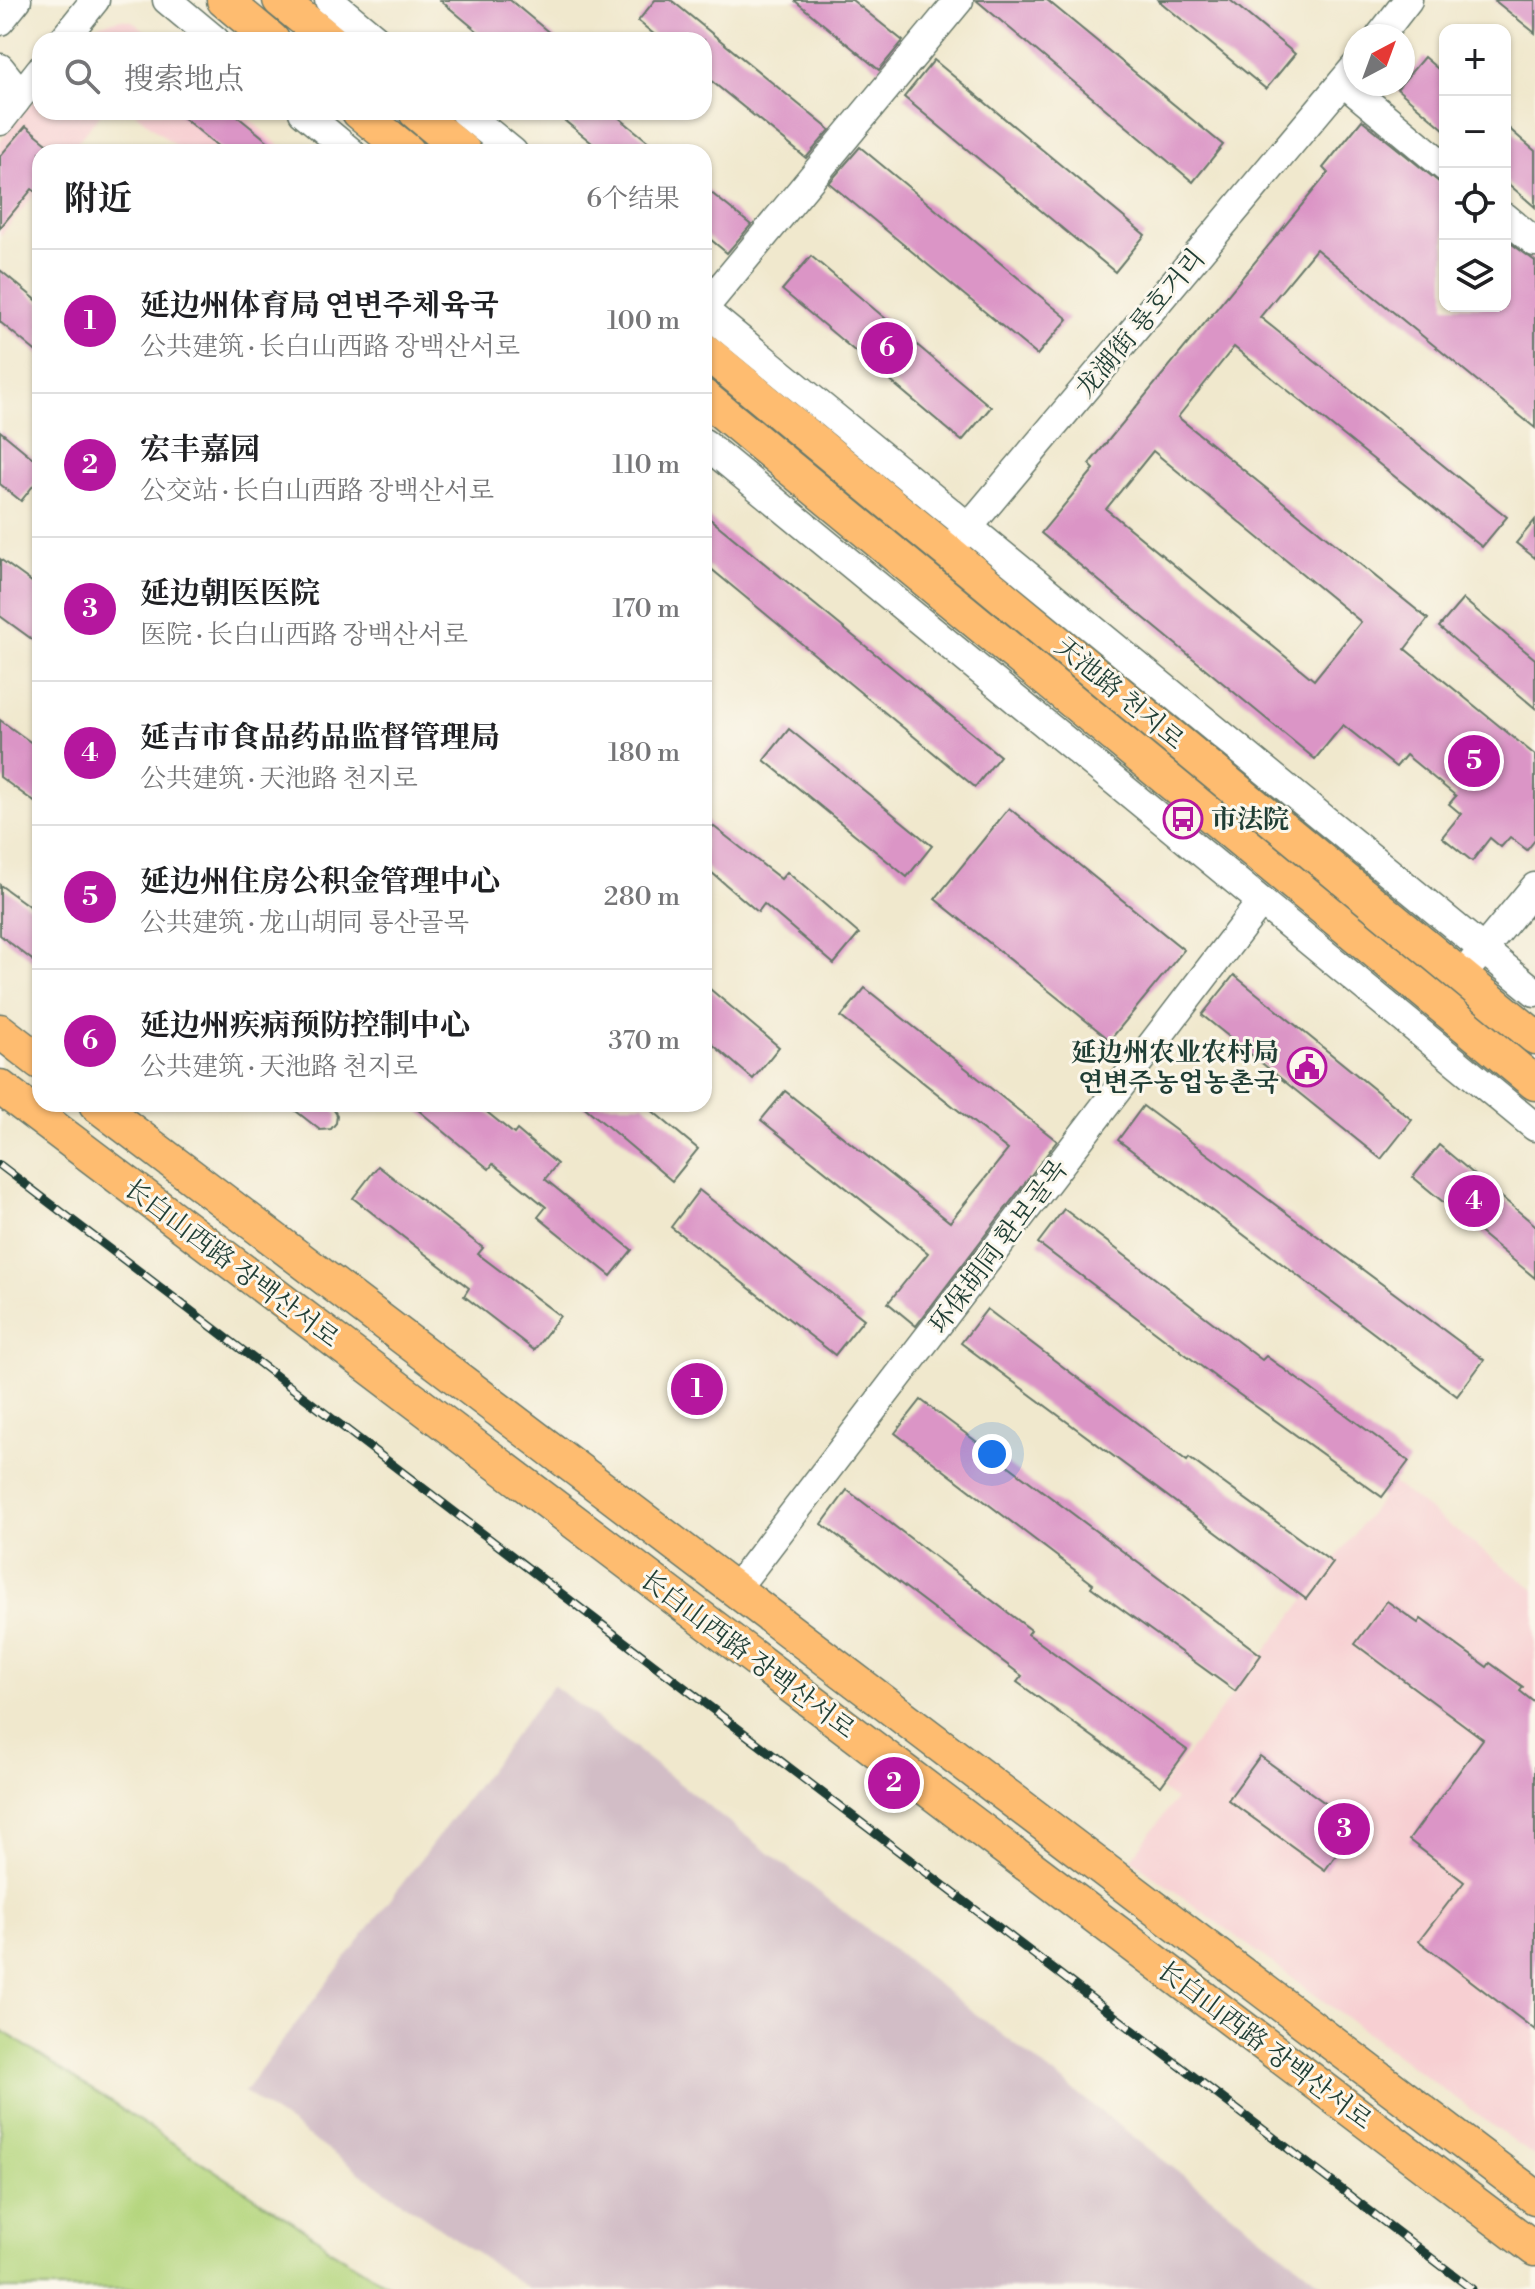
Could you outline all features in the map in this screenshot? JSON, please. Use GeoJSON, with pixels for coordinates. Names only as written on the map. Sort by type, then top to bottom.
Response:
{"type":"FeatureCollection","features":[{"type":"Feature","properties":{"kind":"main road"},"geometry":{"type":"LineString","coordinates":[[224,0],[262,32]]}},
{"type":"Feature","properties":{"kind":"main road"},"geometry":{"type":"LineString","coordinates":[[280,0],[337,12]]}},
{"type":"Feature","properties":{"kind":"main road"},"geometry":{"type":"LineString","coordinates":[[369,120],[398,144]]}},
{"type":"Feature","properties":{"kind":"main road"},"geometry":{"type":"LineString","coordinates":[[426,120],[454,144]]}},
{"type":"Feature","properties":{"kind":"main road","name":"天池路 천지로"},"geometry":{"type":"LineString","coordinates":[[712,356],[958,539],[1535,1037]]}},
{"type":"Feature","properties":{"kind":"main road","name":"天池路 천지로"},"geometry":{"type":"LineString","coordinates":[[712,404],[1535,1083]]}},
{"type":"Feature","properties":{"kind":"main road"},"geometry":{"type":"LineString","coordinates":[[0,1031],[32,1056]]}},
{"type":"Feature","properties":{"kind":"main road","name":"长白山西路 장백산서로"},"geometry":{"type":"LineString","coordinates":[[0,1087],[32,1111]]}},
{"type":"Feature","properties":{"kind":"main road","name":"长白山西路 장백산서로"},"geometry":{"type":"LineString","coordinates":[[33,1112],[1535,2249]]}},
{"type":"Feature","properties":{"kind":"main road","name":"长白山西路 장백산서로"},"geometry":{"type":"LineString","coordinates":[[106,1112],[1535,2197]]}},
{"type":"Feature","properties":{"kind":"street"},"geometry":{"type":"LineString","coordinates":[[0,21],[17,0]]}},
{"type":"Feature","properties":{"kind":"street"},"geometry":{"type":"LineString","coordinates":[[69,32],[95,0]]}},
{"type":"Feature","properties":{"kind":"street"},"geometry":{"type":"LineString","coordinates":[[167,0],[205,32]]}},
{"type":"Feature","properties":{"kind":"street"},"geometry":{"type":"LineString","coordinates":[[712,299],[959,0]]}},
{"type":"Feature","properties":{"kind":"street"},"geometry":{"type":"LineString","coordinates":[[1389,24],[1408,0]]}},
{"type":"Feature","properties":{"kind":"street"},"geometry":{"type":"LineString","coordinates":[[337,12],[366,32]]}},
{"type":"Feature","properties":{"kind":"street"},"geometry":{"type":"LineString","coordinates":[[0,68],[12,83],[5,108]]}},
{"type":"Feature","properties":{"kind":"street"},"geometry":{"type":"LineString","coordinates":[[5,108],[32,79]]}},
{"type":"Feature","properties":{"kind":"street","name":"龙湖街 룡호거리"},"geometry":{"type":"LineString","coordinates":[[926,580],[1343,81]]}},
{"type":"Feature","properties":{"kind":"street"},"geometry":{"type":"LineString","coordinates":[[1372,96],[1439,161]]}},
{"type":"Feature","properties":{"kind":"street"},"geometry":{"type":"LineString","coordinates":[[313,120],[341,144]]}},
{"type":"Feature","properties":{"kind":"street"},"geometry":{"type":"LineString","coordinates":[[474,120],[503,144]]}},
{"type":"Feature","properties":{"kind":"street"},"geometry":{"type":"LineString","coordinates":[[1511,222],[1535,242]]}},
{"type":"Feature","properties":{"kind":"street","name":"天池路 천지로"},"geometry":{"type":"LineString","coordinates":[[712,316],[958,539],[1535,992]]}},
{"type":"Feature","properties":{"kind":"street"},"geometry":{"type":"LineString","coordinates":[[712,450],[1535,1127]]}},
{"type":"Feature","properties":{"kind":"street"},"geometry":{"type":"LineString","coordinates":[[1462,976],[1535,887]]}},
{"type":"Feature","properties":{"kind":"street","name":"环保胡同 환보골목"},"geometry":{"type":"LineString","coordinates":[[734,1591],[1261,902]]}},
{"type":"Feature","properties":{"kind":"shaded area"},"geometry":{"type":"Polygon","coordinates":[[[121,19],[132,21],[147,32],[91,32],[100,24],[121,19]]]}},
{"type":"Feature","properties":{"kind":"shaded area"},"geometry":{"type":"Polygon","coordinates":[[[32,102],[32,120],[95,120],[76,144],[32,144],[32,198],[0,236],[0,141],[32,102]]]}},
{"type":"Feature","properties":{"kind":"shaded area"},"geometry":{"type":"Polygon","coordinates":[[[144,120],[250,120],[278,144],[173,144],[144,120]]]}},
{"type":"Feature","properties":{"kind":"shaded area"},"geometry":{"type":"Polygon","coordinates":[[[1393,1483],[1535,1590],[1535,2157],[1131,1859],[1175,1800],[1161,1789],[1393,1483]]]}},
{"type":"Feature","properties":{"kind":"shaded area"},"geometry":{"type":"Polygon","coordinates":[[[553,1685],[1329,2289],[528,2289],[244,2092],[553,1685]]]}},
{"type":"Feature","properties":{"kind":"green space"},"geometry":{"type":"Polygon","coordinates":[[[0,2029],[323,2242],[327,2248],[395,2289],[0,2289],[0,2029]]]}},
{"type":"Feature","properties":{"kind":"building"},"geometry":{"type":"Polygon","coordinates":[[[440,0],[510,0],[548,32],[478,32],[440,0]]]}},
{"type":"Feature","properties":{"kind":"building"},"geometry":{"type":"Polygon","coordinates":[[[655,0],[671,0],[710,32],[651,32],[638,21],[655,0]]]}},
{"type":"Feature","properties":{"kind":"building"},"geometry":{"type":"Polygon","coordinates":[[[794,0],[852,0],[903,41],[879,70],[794,0]]]}},
{"type":"Feature","properties":{"kind":"building"},"geometry":{"type":"Polygon","coordinates":[[[976,0],[1047,0],[1223,145],[1193,182],[976,0]]]}},
{"type":"Feature","properties":{"kind":"building"},"geometry":{"type":"Polygon","coordinates":[[[1158,0],[1230,0],[1295,54],[1266,89],[1158,0]]]}},
{"type":"Feature","properties":{"kind":"building"},"geometry":{"type":"Polygon","coordinates":[[[1494,0],[1535,0],[1535,33],[1494,0]]]}},
{"type":"Feature","properties":{"kind":"building"},"geometry":{"type":"Polygon","coordinates":[[[712,34],[830,130],[806,158],[712,82],[712,34]]]}},
{"type":"Feature","properties":{"kind":"building"},"geometry":{"type":"Polygon","coordinates":[[[1424,57],[1439,70],[1439,125],[1405,96],[1415,96],[1415,68],[1424,57]]]}},
{"type":"Feature","properties":{"kind":"building"},"geometry":{"type":"Polygon","coordinates":[[[934,60],[1145,235],[1115,272],[904,97],[934,60]]]}},
{"type":"Feature","properties":{"kind":"building"},"geometry":{"type":"Polygon","coordinates":[[[186,120],[242,120],[271,144],[215,144],[186,120]]]}},
{"type":"Feature","properties":{"kind":"building"},"geometry":{"type":"Polygon","coordinates":[[[564,120],[622,120],[651,144],[593,144],[564,120]]]}},
{"type":"Feature","properties":{"kind":"building"},"geometry":{"type":"Polygon","coordinates":[[[1362,120],[1439,182],[1439,312],[1511,312],[1511,243],[1535,261],[1535,428],[1316,249],[1260,317],[1507,517],[1482,547],[1234,347],[1178,417],[1428,619],[1405,649],[1535,755],[1535,840],[1527,850],[1510,837],[1501,847],[1490,838],[1472,861],[1442,837],[1461,814],[1449,804],[1456,796],[1406,755],[1396,767],[1343,725],[1315,759],[1041,533],[1094,469],[1089,464],[1328,173],[1323,168],[1362,120]],[[1153,451],[1106,509],[1314,680],[1361,622],[1153,451]]]}},
{"type":"Feature","properties":{"kind":"building"},"geometry":{"type":"Polygon","coordinates":[[[26,126],[48,144],[32,144],[32,189],[0,228],[0,156],[26,126]]]}},
{"type":"Feature","properties":{"kind":"building"},"geometry":{"type":"Polygon","coordinates":[[[1511,130],[1535,151],[1535,207],[1511,186],[1511,130]]]}},
{"type":"Feature","properties":{"kind":"building"},"geometry":{"type":"Polygon","coordinates":[[[860,147],[1068,319],[1037,355],[829,183],[860,147]]]}},
{"type":"Feature","properties":{"kind":"building"},"geometry":{"type":"Polygon","coordinates":[[[712,193],[751,225],[727,253],[712,241],[712,193]]]}},
{"type":"Feature","properties":{"kind":"building"},"geometry":{"type":"Polygon","coordinates":[[[811,256],[991,407],[962,441],[782,290],[811,256]]]}},
{"type":"Feature","properties":{"kind":"building"},"geometry":{"type":"Polygon","coordinates":[[[0,270],[32,296],[32,348],[0,322],[0,270]]]}},
{"type":"Feature","properties":{"kind":"building"},"geometry":{"type":"Polygon","coordinates":[[[0,431],[32,457],[32,487],[21,501],[0,484],[0,431]]]}},
{"type":"Feature","properties":{"kind":"building"},"geometry":{"type":"Polygon","coordinates":[[[1535,520],[1535,558],[1516,543],[1535,520]]]}},
{"type":"Feature","properties":{"kind":"building"},"geometry":{"type":"Polygon","coordinates":[[[712,521],[1000,756],[975,787],[712,570],[712,521]]]}},
{"type":"Feature","properties":{"kind":"building"},"geometry":{"type":"Polygon","coordinates":[[[0,559],[32,582],[32,639],[0,616],[0,559]]]}},
{"type":"Feature","properties":{"kind":"building"},"geometry":{"type":"Polygon","coordinates":[[[1463,599],[1535,659],[1535,708],[1439,627],[1463,599]]]}},
{"type":"Feature","properties":{"kind":"building"},"geometry":{"type":"Polygon","coordinates":[[[0,720],[32,743],[32,800],[0,777],[0,720]]]}},
{"type":"Feature","properties":{"kind":"building"},"geometry":{"type":"Polygon","coordinates":[[[789,729],[932,846],[907,877],[764,760],[789,729]]]}},
{"type":"Feature","properties":{"kind":"building"},"geometry":{"type":"Polygon","coordinates":[[[1009,808],[1184,950],[1110,1040],[935,899],[1009,808]]]}},
{"type":"Feature","properties":{"kind":"building"},"geometry":{"type":"Polygon","coordinates":[[[712,825],[781,879],[787,872],[859,934],[834,964],[764,904],[758,912],[712,873],[712,825]]]}},
{"type":"Feature","properties":{"kind":"building"},"geometry":{"type":"Polygon","coordinates":[[[0,885],[32,908],[32,960],[0,935],[0,885]]]}},
{"type":"Feature","properties":{"kind":"building","name":"延边州农业农村局 연변주농업농촌국"},"geometry":{"type":"Polygon","coordinates":[[[1234,975],[1412,1120],[1381,1159],[1202,1015],[1234,975]]]}},
{"type":"Feature","properties":{"kind":"building"},"geometry":{"type":"Polygon","coordinates":[[[865,988],[1057,1141],[916,1326],[888,1303],[928,1253],[761,1120],[785,1091],[950,1222],[1008,1150],[841,1017],[865,988]]]}},
{"type":"Feature","properties":{"kind":"building"},"geometry":{"type":"Polygon","coordinates":[[[712,991],[779,1047],[753,1079],[712,1044],[712,991]]]}},
{"type":"Feature","properties":{"kind":"building"},"geometry":{"type":"Polygon","coordinates":[[[1143,1106],[1484,1360],[1457,1396],[1118,1140],[1143,1106]]]}},
{"type":"Feature","properties":{"kind":"building"},"geometry":{"type":"Polygon","coordinates":[[[297,1112],[335,1112],[336,1123],[331,1129],[320,1130],[297,1112]]]}},
{"type":"Feature","properties":{"kind":"building"},"geometry":{"type":"Polygon","coordinates":[[[421,1112],[487,1112],[514,1134],[517,1130],[557,1164],[545,1179],[632,1250],[611,1276],[538,1217],[546,1207],[493,1164],[489,1169],[421,1112]]]}},
{"type":"Feature","properties":{"kind":"building"},"geometry":{"type":"Polygon","coordinates":[[[590,1112],[654,1112],[698,1149],[672,1181],[590,1112]]]}},
{"type":"Feature","properties":{"kind":"building"},"geometry":{"type":"Polygon","coordinates":[[[1439,1145],[1535,1225],[1535,1278],[1413,1177],[1439,1145]]]}},
{"type":"Feature","properties":{"kind":"building"},"geometry":{"type":"Polygon","coordinates":[[[378,1166],[483,1248],[478,1254],[560,1316],[534,1350],[464,1296],[469,1288],[353,1198],[378,1166]]]}},
{"type":"Feature","properties":{"kind":"building"},"geometry":{"type":"Polygon","coordinates":[[[699,1190],[864,1319],[835,1355],[671,1227],[699,1190]]]}},
{"type":"Feature","properties":{"kind":"building"},"geometry":{"type":"Polygon","coordinates":[[[1064,1209],[1262,1360],[1266,1356],[1409,1461],[1382,1497],[1222,1382],[1038,1243],[1064,1209]]]}},
{"type":"Feature","properties":{"kind":"building"},"geometry":{"type":"Polygon","coordinates":[[[987,1309],[1187,1461],[1189,1458],[1333,1563],[1306,1599],[961,1343],[987,1309]]]}},
{"type":"Feature","properties":{"kind":"building"},"geometry":{"type":"Polygon","coordinates":[[[921,1400],[1261,1655],[1235,1691],[1091,1587],[1093,1584],[895,1433],[921,1400]]]}},
{"type":"Feature","properties":{"kind":"building"},"geometry":{"type":"Polygon","coordinates":[[[847,1490],[1031,1630],[1028,1634],[1187,1750],[1161,1786],[1017,1682],[1022,1676],[822,1524],[847,1490]]]}},
{"type":"Feature","properties":{"kind":"building"},"geometry":{"type":"Polygon","coordinates":[[[1387,1601],[1418,1623],[1421,1619],[1487,1667],[1490,1663],[1523,1687],[1520,1691],[1535,1703],[1535,2030],[1419,1941],[1464,1882],[1409,1840],[1483,1739],[1355,1644],[1387,1601]]]}},
{"type":"Feature","properties":{"kind":"building"},"geometry":{"type":"Polygon","coordinates":[[[1260,1756],[1357,1826],[1325,1870],[1228,1800],[1260,1756]]]}},
{"type":"Feature","properties":{"kind":"railway"},"geometry":{"type":"LineString","coordinates":[[0,1165],[1472,2289]]}},
{"type":"Feature","properties":{"kind":"place","name":"延边州疾病预防控制中心"},"geometry":{"type":"Point","coordinates":[887,348]}},
{"type":"Feature","properties":{"kind":"place","name":"延边州住房公积金管理中心"},"geometry":{"type":"Point","coordinates":[1474,761]}},
{"type":"Feature","properties":{"kind":"place","name":"市法院"},"geometry":{"type":"Point","coordinates":[1183,819]}},
{"type":"Feature","properties":{"kind":"place","name":"延边州农业农村局 연변주농업농촌국"},"geometry":{"type":"Point","coordinates":[1307,1067]}},
{"type":"Feature","properties":{"kind":"place","name":"延吉市食品药品监督管理局"},"geometry":{"type":"Point","coordinates":[1474,1201]}},
{"type":"Feature","properties":{"kind":"place","name":"延边州体育局 연변주체육국"},"geometry":{"type":"Point","coordinates":[697,1389]}},
{"type":"Feature","properties":{"kind":"place","name":"宏丰嘉园"},"geometry":{"type":"Point","coordinates":[894,1783]}},
{"type":"Feature","properties":{"kind":"place","name":"延边朝医医院"},"geometry":{"type":"Point","coordinates":[1344,1829]}}]}
